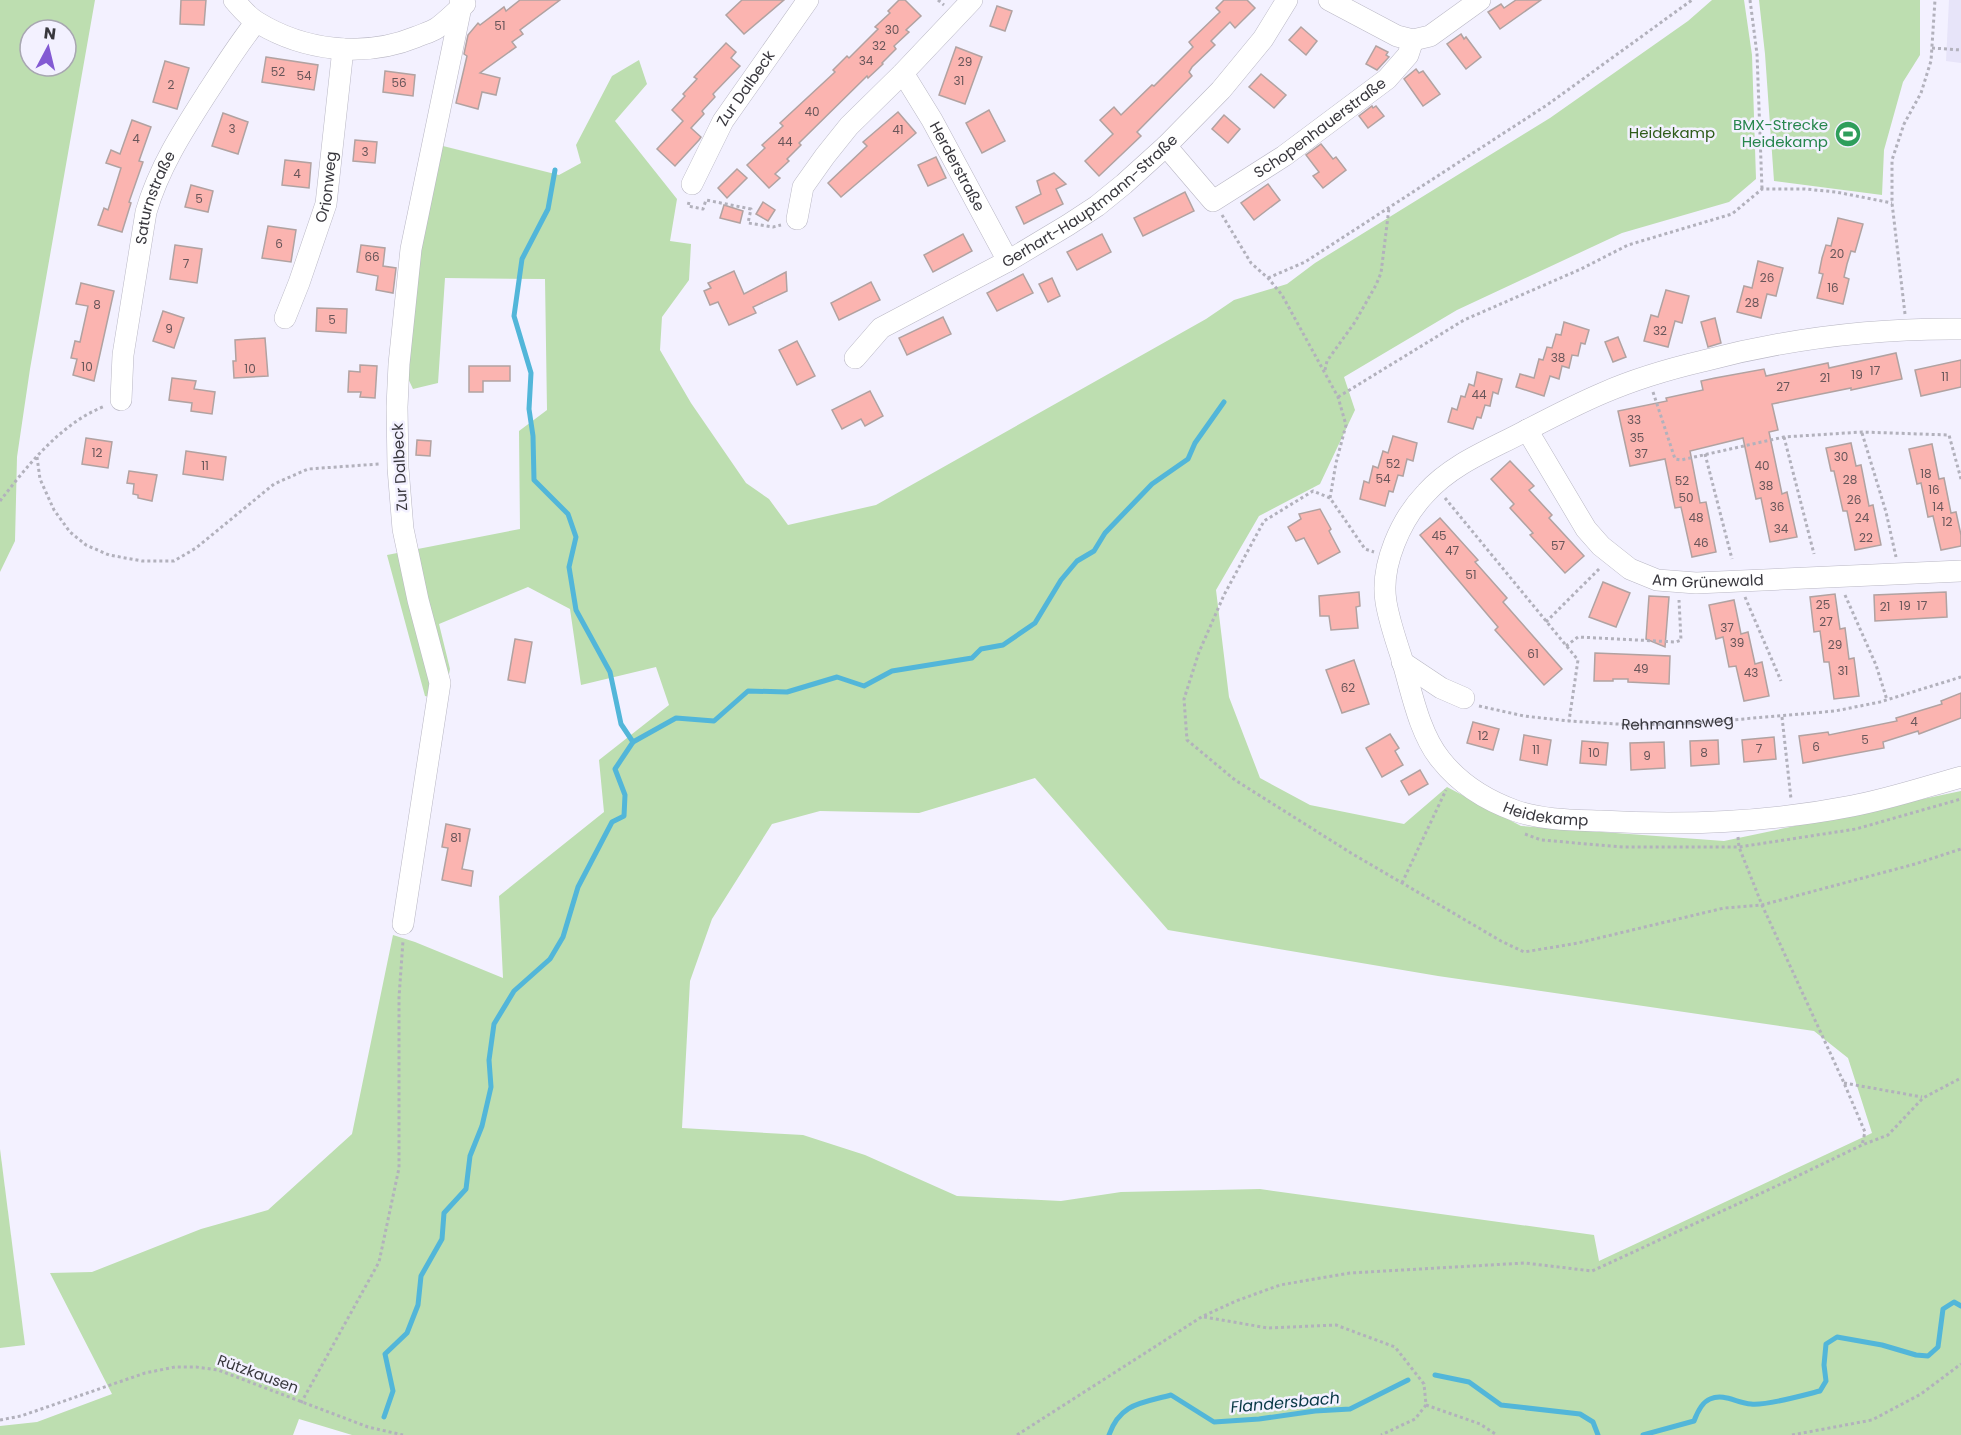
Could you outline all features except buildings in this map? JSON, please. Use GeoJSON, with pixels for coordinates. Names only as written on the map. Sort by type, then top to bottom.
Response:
{"type":"FeatureCollection","features":[{"type":"Feature","properties":{"kind":"street","name":"Zur Dalbeck"},"geometry":{"type":"LineString","coordinates":[[234,0],[256,22],[290,38],[318,46],[343,49],[376,48],[408,40],[436,28],[464,2]]}},
{"type":"Feature","properties":{"kind":"street","name":"Zur Dalbeck"},"geometry":{"type":"LineString","coordinates":[[692,184],[723,121],[808,0]]}},
{"type":"Feature","properties":{"kind":"street"},"geometry":{"type":"LineString","coordinates":[[797,219],[803,187],[825,156],[849,126],[972,0]]}},
{"type":"Feature","properties":{"kind":"street","name":"Gerhart-Hauptmann-Straße"},"geometry":{"type":"LineString","coordinates":[[855,358],[880,328],[1008,261],[1097,206],[1166,146],[1221,90],[1263,39],[1287,0]]}},
{"type":"Feature","properties":{"kind":"street"},"geometry":{"type":"LineString","coordinates":[[1329,0],[1397,36],[1413,40],[1430,36],[1480,0]]}},
{"type":"Feature","properties":{"kind":"street","name":"Zur Dalbeck"},"geometry":{"type":"LineString","coordinates":[[404,924],[440,683],[418,600],[403,529],[398,463],[399,364],[411,249],[464,2]]}},
{"type":"Feature","properties":{"kind":"street","name":"Saturnstraße"},"geometry":{"type":"LineString","coordinates":[[121,400],[123,356],[151,193],[177,140],[256,22]]}},
{"type":"Feature","properties":{"kind":"street","name":"Schopenhauerstraße"},"geometry":{"type":"LineString","coordinates":[[1213,201],[1284,156],[1387,79],[1408,55],[1413,40]]}},
{"type":"Feature","properties":{"kind":"street","name":"Orionweg"},"geometry":{"type":"LineString","coordinates":[[285,318],[326,204],[343,49]]}},
{"type":"Feature","properties":{"kind":"street","name":"Herderstraße"},"geometry":{"type":"LineString","coordinates":[[903,73],[932,120],[1008,261]]}},
{"type":"Feature","properties":{"kind":"street"},"geometry":{"type":"LineString","coordinates":[[1166,146],[1213,201]]}},
{"type":"Feature","properties":{"kind":"street","name":"Heidekamp"},"geometry":{"type":"LineString","coordinates":[[1961,329],[1907,328],[1843,334],[1779,344],[1669,369],[1605,392],[1527,430],[1462,465],[1434,484],[1408,515],[1395,541],[1386,578],[1385,598],[1402,662],[1426,737],[1439,758],[1458,778],[1473,789],[1518,812],[1544,817],[1622,822],[1737,820],[1793,815],[1850,806],[1894,797],[1961,777]]}},
{"type":"Feature","properties":{"kind":"street","name":"Am Grünewald"},"geometry":{"type":"LineString","coordinates":[[1527,430],[1587,529],[1601,546],[1630,569],[1657,580],[1696,583],[1961,571]]}},
{"type":"Feature","properties":{"kind":"street"},"geometry":{"type":"LineString","coordinates":[[1402,662],[1441,688],[1464,698]]}},
{"type":"Feature","properties":{"kind":"path"},"geometry":{"type":"LineString","coordinates":[[1268,278],[1305,262],[1547,105],[1692,0]]}},
{"type":"Feature","properties":{"kind":"path"},"geometry":{"type":"LineString","coordinates":[[1750,0],[1757,54],[1762,189]]}},
{"type":"Feature","properties":{"kind":"path"},"geometry":{"type":"LineString","coordinates":[[1907,328],[1892,203],[1892,160],[1904,124],[1921,93],[1930,62],[1935,0]]}},
{"type":"Feature","properties":{"kind":"path"},"geometry":{"type":"LineString","coordinates":[[1932,48],[1961,50]]}},
{"type":"Feature","properties":{"kind":"path"},"geometry":{"type":"LineString","coordinates":[[1338,397],[1464,320],[1581,269],[1628,245],[1732,214],[1762,189],[1836,192],[1892,203]]}},
{"type":"Feature","properties":{"kind":"path"},"geometry":{"type":"LineString","coordinates":[[1213,201],[1251,263],[1282,295],[1338,397],[1346,425],[1330,498]]}},
{"type":"Feature","properties":{"kind":"path"},"geometry":{"type":"LineString","coordinates":[[725,203],[751,209],[748,223],[773,227],[797,219]]}},
{"type":"Feature","properties":{"kind":"path"},"geometry":{"type":"LineString","coordinates":[[1324,372],[1327,361],[1355,322],[1381,273],[1389,208]]}},
{"type":"Feature","properties":{"kind":"path"},"geometry":{"type":"LineString","coordinates":[[1652,388],[1675,459],[1681,460],[1784,437],[1862,432],[1949,435],[1961,479]]}},
{"type":"Feature","properties":{"kind":"path"},"geometry":{"type":"LineString","coordinates":[[0,501],[21,474],[54,440],[99,409],[121,400]]}},
{"type":"Feature","properties":{"kind":"path"},"geometry":{"type":"LineString","coordinates":[[1862,432],[1886,512],[1898,564]]}},
{"type":"Feature","properties":{"kind":"path"},"geometry":{"type":"LineString","coordinates":[[1784,437],[1815,554]]}},
{"type":"Feature","properties":{"kind":"path"},"geometry":{"type":"LineString","coordinates":[[1705,454],[1732,559]]}},
{"type":"Feature","properties":{"kind":"path"},"geometry":{"type":"LineString","coordinates":[[37,457],[40,479],[49,500],[70,532],[86,545],[110,555],[142,561],[174,561],[196,548],[273,484],[308,469],[398,463]]}},
{"type":"Feature","properties":{"kind":"path"},"geometry":{"type":"LineString","coordinates":[[1434,484],[1578,660],[1569,721]]}},
{"type":"Feature","properties":{"kind":"path"},"geometry":{"type":"LineString","coordinates":[[1390,557],[1365,549],[1330,498],[1313,491],[1264,521],[1224,595],[1199,652],[1184,699],[1187,740],[1235,780],[1501,942],[1524,952],[1578,943],[1724,908],[1762,905],[1915,864],[1961,849]]}},
{"type":"Feature","properties":{"kind":"path"},"geometry":{"type":"LineString","coordinates":[[1546,622],[1592,578],[1612,555]]}},
{"type":"Feature","properties":{"kind":"path"},"geometry":{"type":"LineString","coordinates":[[1742,590],[1780,681]]}},
{"type":"Feature","properties":{"kind":"path"},"geometry":{"type":"LineString","coordinates":[[1844,591],[1876,665],[1887,700]]}},
{"type":"Feature","properties":{"kind":"path"},"geometry":{"type":"LineString","coordinates":[[1566,646],[1578,638],[1676,642],[1681,640],[1679,599]]}},
{"type":"Feature","properties":{"kind":"path","name":"Rehmannsweg"},"geometry":{"type":"LineString","coordinates":[[1464,698],[1481,706],[1524,716],[1633,724],[1782,717],[1835,711],[1887,700],[1961,677]]}},
{"type":"Feature","properties":{"kind":"path"},"geometry":{"type":"LineString","coordinates":[[1782,717],[1791,798]]}},
{"type":"Feature","properties":{"kind":"path"},"geometry":{"type":"LineString","coordinates":[[1402,883],[1446,789],[1458,778]]}},
{"type":"Feature","properties":{"kind":"path"},"geometry":{"type":"LineString","coordinates":[[1737,820],[1739,847],[1762,905],[1865,1132],[1862,1145]]}},
{"type":"Feature","properties":{"kind":"path"},"geometry":{"type":"LineString","coordinates":[[301,1402],[380,1262],[399,1168],[399,997],[404,924]]}},
{"type":"Feature","properties":{"kind":"path"},"geometry":{"type":"LineString","coordinates":[[1017,1435],[1203,1316],[1236,1301],[1281,1286],[1350,1273],[1525,1263],[1592,1271],[1783,1184],[1862,1145],[1888,1136],[1923,1098],[1961,1078]]}},
{"type":"Feature","properties":{"kind":"path"},"geometry":{"type":"LineString","coordinates":[[1844,1083],[1923,1098]]}},
{"type":"Feature","properties":{"kind":"path"},"geometry":{"type":"LineString","coordinates":[[1203,1316],[1268,1328],[1336,1324],[1395,1347],[1424,1384],[1426,1405],[1415,1419],[1381,1435]]}},
{"type":"Feature","properties":{"kind":"path"},"geometry":{"type":"LineString","coordinates":[[1792,1435],[1872,1420],[1921,1394],[1961,1364]]}},
{"type":"Feature","properties":{"kind":"path","name":"Rützkausen"},"geometry":{"type":"LineString","coordinates":[[0,1420],[21,1416],[145,1373],[176,1367],[196,1367],[218,1370],[368,1428],[403,1435]]}},
{"type":"Feature","properties":{"kind":"path"},"geometry":{"type":"LineString","coordinates":[[1426,1405],[1480,1424],[1497,1435]]}},
{"type":"Feature","properties":{"kind":"shaded area"},"geometry":{"type":"Polygon","coordinates":[[[1949,0],[1961,0],[1961,63],[1946,61],[1949,0]]]}},
{"type":"Feature","properties":{"kind":"green space"},"geometry":{"type":"Polygon","coordinates":[[[0,0],[95,0],[30,369],[17,457],[15,541],[0,572],[0,0]]]}},
{"type":"Feature","properties":{"kind":"green space"},"geometry":{"type":"Polygon","coordinates":[[[1712,0],[1744,0],[1752,55],[1756,179],[1729,202],[1622,233],[1457,310],[1344,377],[1355,410],[1320,484],[1259,516],[1216,590],[1229,697],[1260,778],[1310,805],[1404,824],[1447,787],[1521,826],[1724,841],[1961,791],[1961,1435],[352,1435],[299,1419],[293,1435],[0,1435],[0,1426],[37,1422],[112,1394],[50,1273],[92,1272],[201,1229],[268,1210],[352,1134],[393,935],[503,978],[499,896],[604,812],[599,760],[669,705],[656,667],[581,685],[570,609],[528,587],[439,624],[450,669],[444,701],[425,696],[387,555],[520,529],[519,431],[547,410],[545,279],[445,278],[438,383],[413,389],[404,370],[416,250],[439,145],[559,175],[581,163],[576,145],[612,76],[639,60],[647,84],[615,121],[677,199],[670,241],[691,244],[689,280],[662,317],[660,350],[691,403],[746,483],[769,499],[788,525],[876,505],[1206,319],[1234,300],[1287,284],[1315,263],[1550,118],[1688,21],[1712,0]],[[1035,778],[919,813],[820,811],[772,824],[712,919],[690,981],[682,1128],[803,1135],[865,1155],[957,1196],[1061,1201],[1121,1192],[1260,1189],[1594,1235],[1599,1261],[1872,1133],[1848,1058],[1814,1031],[1438,976],[1168,930],[1035,778]]]}},
{"type":"Feature","properties":{"kind":"green space"},"geometry":{"type":"Polygon","coordinates":[[[1759,0],[1920,0],[1920,55],[1903,82],[1884,150],[1882,195],[1774,181],[1759,0]]]}},
{"type":"Feature","properties":{"kind":"green space"},"geometry":{"type":"Polygon","coordinates":[[[0,1149],[25,1345],[0,1348],[0,1149]]]}},
{"type":"Feature","properties":{"kind":"waterway"},"geometry":{"type":"LineString","coordinates":[[384,1417],[393,1391],[385,1354],[407,1333],[418,1305],[421,1276],[442,1239],[444,1213],[466,1189],[470,1156],[482,1126],[491,1087],[489,1060],[494,1024],[514,991],[550,959],[563,937],[578,887],[612,822],[624,816],[625,795],[615,769],[633,742],[621,724],[610,672],[576,610],[569,567],[576,537],[568,514],[534,480],[533,436],[529,409],[531,373],[514,316],[522,259],[548,209],[555,170]]}},
{"type":"Feature","properties":{"kind":"waterway"},"geometry":{"type":"LineString","coordinates":[[633,742],[676,718],[714,721],[748,691],[787,692],[837,677],[864,686],[892,671],[972,658],[981,649],[1003,645],[1035,623],[1061,580],[1077,561],[1094,551],[1105,533],[1152,484],[1188,459],[1195,443],[1224,402]]}},
{"type":"Feature","properties":{"kind":"waterway","name":"Flandersbach"},"geometry":{"type":"LineString","coordinates":[[1643,1435],[1694,1421],[1698,1411],[1715,1397],[1758,1404],[1820,1391],[1826,1381],[1824,1365],[1826,1344],[1837,1337],[1928,1356],[1938,1347],[1943,1309],[1954,1302],[1961,1306]]}},
{"type":"Feature","properties":{"kind":"waterway","name":"Flandersbach"},"geometry":{"type":"LineString","coordinates":[[1435,1375],[1469,1382],[1501,1405],[1580,1414],[1593,1422],[1598,1435]]}},
{"type":"Feature","properties":{"kind":"waterway","name":"Flandersbach"},"geometry":{"type":"LineString","coordinates":[[1109,1435],[1119,1416],[1126,1410],[1171,1395],[1214,1422],[1350,1409],[1408,1380]]}},
{"type":"Feature","properties":{"kind":"place","name":"BMX-Strecke Heidekamp"},"geometry":{"type":"Point","coordinates":[1848,134]}}]}
